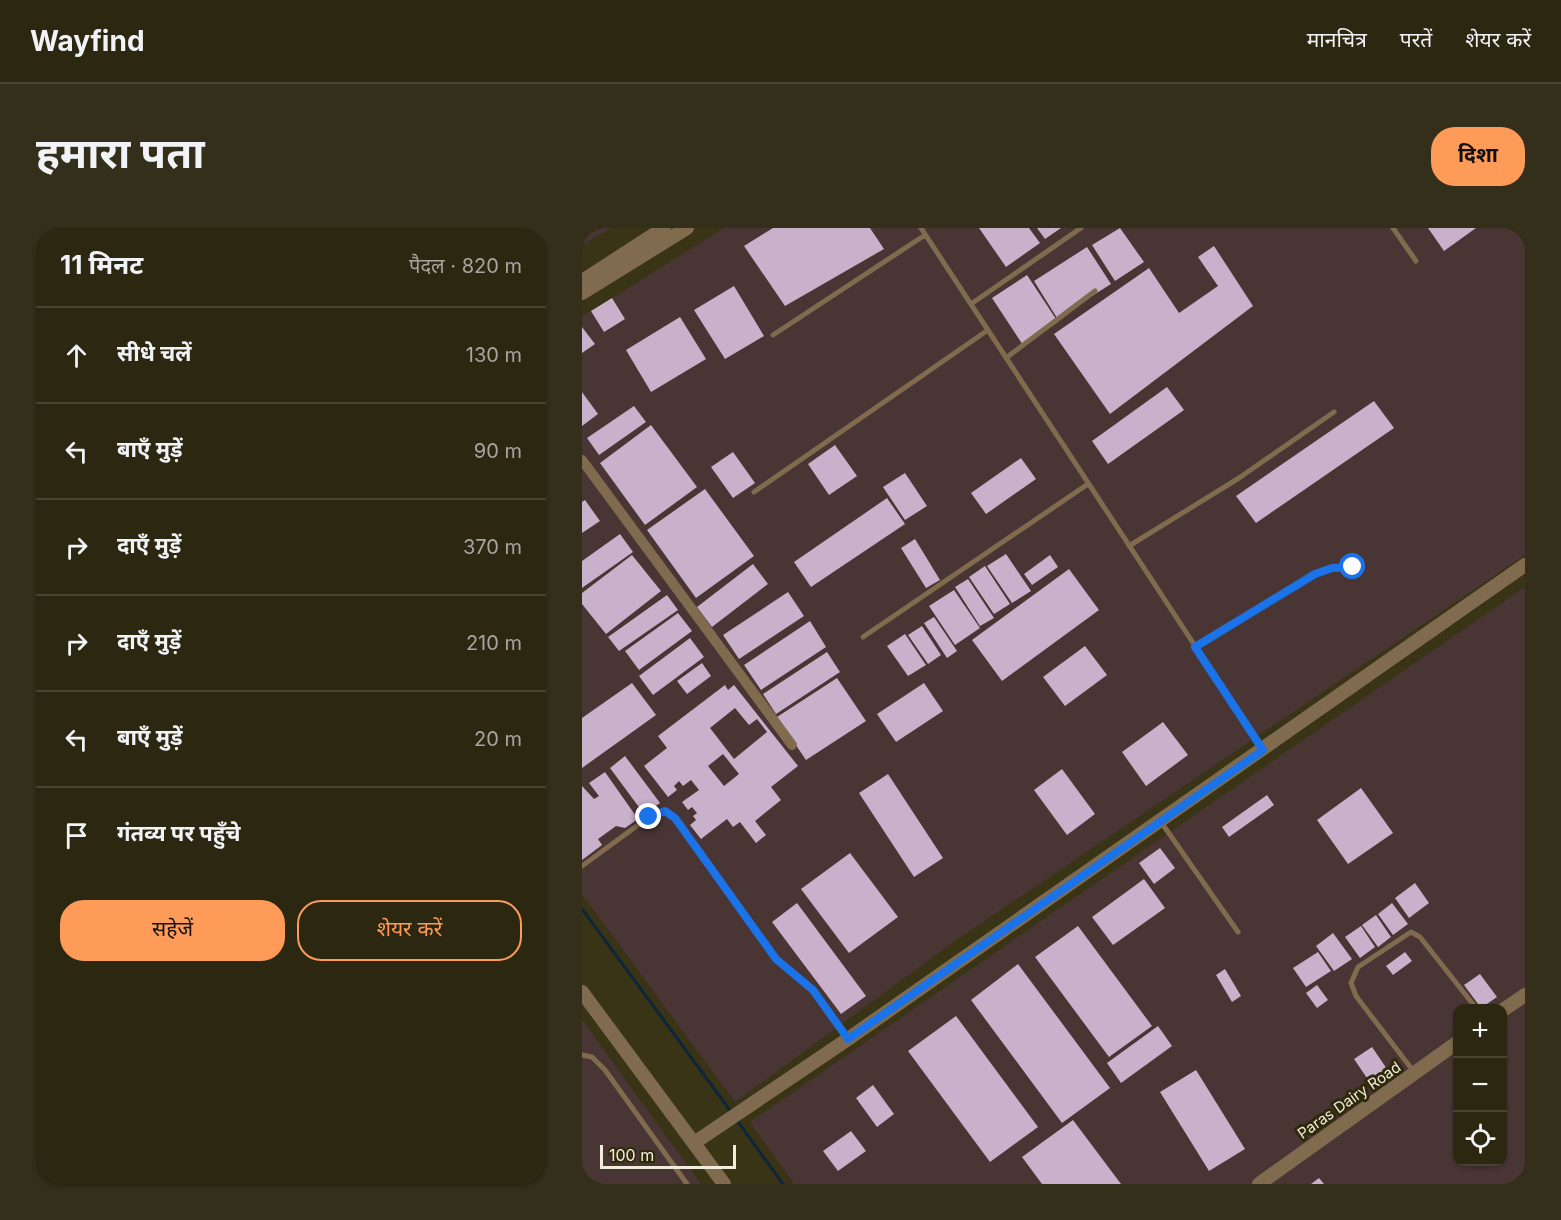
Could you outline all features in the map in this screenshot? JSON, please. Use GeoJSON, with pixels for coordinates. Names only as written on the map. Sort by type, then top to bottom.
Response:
{"type":"FeatureCollection","features":[{"type":"Feature","properties":{"kind":"street"},"geometry":{"type":"LineString","coordinates":[[582,280],[664,228]]}},
{"type":"Feature","properties":{"kind":"street"},"geometry":{"type":"LineString","coordinates":[[582,293],[687,228]]}},
{"type":"Feature","properties":{"kind":"street"},"geometry":{"type":"LineString","coordinates":[[582,460],[792,745]]}},
{"type":"Feature","properties":{"kind":"street"},"geometry":{"type":"LineString","coordinates":[[694,1143],[750,1103],[848,1039],[1525,565]]}},
{"type":"Feature","properties":{"kind":"street"},"geometry":{"type":"LineString","coordinates":[[582,992],[724,1184]]}},
{"type":"Feature","properties":{"kind":"street"},"geometry":{"type":"LineString","coordinates":[[1507,1007],[1525,995]]}},
{"type":"Feature","properties":{"kind":"street","name":"Paras Dairy Road"},"geometry":{"type":"LineString","coordinates":[[1259,1184],[1453,1046]]}},
{"type":"Feature","properties":{"kind":"lane"},"geometry":{"type":"LineString","coordinates":[[921,228],[1263,750]]}},
{"type":"Feature","properties":{"kind":"lane"},"geometry":{"type":"LineString","coordinates":[[971,304],[1081,228]]}},
{"type":"Feature","properties":{"kind":"lane"},"geometry":{"type":"LineString","coordinates":[[1394,228],[1416,261]]}},
{"type":"Feature","properties":{"kind":"lane"},"geometry":{"type":"LineString","coordinates":[[773,335],[925,235]]}},
{"type":"Feature","properties":{"kind":"lane"},"geometry":{"type":"LineString","coordinates":[[1006,358],[1095,291]]}},
{"type":"Feature","properties":{"kind":"lane"},"geometry":{"type":"LineString","coordinates":[[754,492],[988,330]]}},
{"type":"Feature","properties":{"kind":"lane"},"geometry":{"type":"LineString","coordinates":[[1129,546],[1239,478],[1334,412]]}},
{"type":"Feature","properties":{"kind":"lane"},"geometry":{"type":"LineString","coordinates":[[863,637],[1088,484]]}},
{"type":"Feature","properties":{"kind":"lane"},"geometry":{"type":"LineString","coordinates":[[1195,647],[1315,574],[1332,568],[1361,568]]}},
{"type":"Feature","properties":{"kind":"lane"},"geometry":{"type":"LineString","coordinates":[[582,866],[649,817],[658,812],[670,813],[776,959],[813,990],[848,1039]]}},
{"type":"Feature","properties":{"kind":"lane"},"geometry":{"type":"LineString","coordinates":[[1161,820],[1238,932]]}},
{"type":"Feature","properties":{"kind":"lane"},"geometry":{"type":"LineString","coordinates":[[1415,1073],[1356,996],[1351,983],[1358,967],[1411,932],[1420,937],[1473,1004]]}},
{"type":"Feature","properties":{"kind":"lane"},"geometry":{"type":"LineString","coordinates":[[582,1055],[592,1057],[605,1071],[687,1184]]}},
{"type":"Feature","properties":{"kind":"shaded area"},"geometry":{"type":"Polygon","coordinates":[[[582,228],[611,228],[582,245],[582,228]]]}},
{"type":"Feature","properties":{"kind":"shaded area"},"geometry":{"type":"Polygon","coordinates":[[[724,228],[1525,228],[1525,555],[952,943],[735,1102],[582,894],[582,317],[724,228]]]}},
{"type":"Feature","properties":{"kind":"shaded area"},"geometry":{"type":"Polygon","coordinates":[[[1525,587],[1525,1184],[794,1184],[750,1122],[1525,587]]]}},
{"type":"Feature","properties":{"kind":"shaded area"},"geometry":{"type":"Polygon","coordinates":[[[582,1020],[701,1184],[582,1184],[582,1020]]]}},
{"type":"Feature","properties":{"kind":"building"},"geometry":{"type":"Polygon","coordinates":[[[773,228],[870,228],[884,249],[785,306],[744,246],[773,228]]]}},
{"type":"Feature","properties":{"kind":"building"},"geometry":{"type":"Polygon","coordinates":[[[979,228],[1029,228],[1040,243],[1006,267],[979,228]]]}},
{"type":"Feature","properties":{"kind":"building"},"geometry":{"type":"Polygon","coordinates":[[[1037,228],[1061,228],[1045,239],[1037,228]]]}},
{"type":"Feature","properties":{"kind":"building"},"geometry":{"type":"Polygon","coordinates":[[[1120,228],[1144,262],[1115,281],[1092,245],[1120,228]]]}},
{"type":"Feature","properties":{"kind":"building"},"geometry":{"type":"Polygon","coordinates":[[[1428,228],[1476,228],[1444,251],[1428,228]]]}},
{"type":"Feature","properties":{"kind":"building"},"geometry":{"type":"Polygon","coordinates":[[[1214,246],[1253,306],[1110,414],[1054,334],[1149,268],[1179,313],[1218,286],[1198,257],[1214,246]]]}},
{"type":"Feature","properties":{"kind":"building"},"geometry":{"type":"Polygon","coordinates":[[[1087,247],[1111,284],[1057,318],[1034,281],[1087,247]]]}},
{"type":"Feature","properties":{"kind":"building"},"geometry":{"type":"Polygon","coordinates":[[[1027,275],[1058,322],[1023,345],[992,298],[1027,275]]]}},
{"type":"Feature","properties":{"kind":"building"},"geometry":{"type":"Polygon","coordinates":[[[734,286],[764,336],[725,359],[694,310],[734,286]]]}},
{"type":"Feature","properties":{"kind":"building"},"geometry":{"type":"Polygon","coordinates":[[[612,298],[625,319],[604,332],[591,311],[612,298]]]}},
{"type":"Feature","properties":{"kind":"building"},"geometry":{"type":"Polygon","coordinates":[[[680,317],[706,359],[651,392],[626,350],[680,317]]]}},
{"type":"Feature","properties":{"kind":"building"},"geometry":{"type":"Polygon","coordinates":[[[582,327],[595,344],[582,353],[582,327]]]}},
{"type":"Feature","properties":{"kind":"building"},"geometry":{"type":"Polygon","coordinates":[[[1167,387],[1184,410],[1108,464],[1092,441],[1167,387]]]}},
{"type":"Feature","properties":{"kind":"building"},"geometry":{"type":"Polygon","coordinates":[[[582,392],[598,414],[582,426],[582,392]]]}},
{"type":"Feature","properties":{"kind":"building"},"geometry":{"type":"Polygon","coordinates":[[[1374,401],[1394,428],[1256,523],[1236,496],[1374,401]]]}},
{"type":"Feature","properties":{"kind":"building"},"geometry":{"type":"Polygon","coordinates":[[[634,406],[646,422],[599,455],[587,438],[634,406]]]}},
{"type":"Feature","properties":{"kind":"building"},"geometry":{"type":"Polygon","coordinates":[[[651,425],[697,487],[645,525],[600,463],[651,425]]]}},
{"type":"Feature","properties":{"kind":"building"},"geometry":{"type":"Polygon","coordinates":[[[835,445],[857,476],[829,495],[808,464],[835,445]]]}},
{"type":"Feature","properties":{"kind":"building"},"geometry":{"type":"Polygon","coordinates":[[[733,452],[755,483],[733,498],[711,467],[733,452]]]}},
{"type":"Feature","properties":{"kind":"building"},"geometry":{"type":"Polygon","coordinates":[[[1021,458],[1036,479],[986,514],[971,493],[1021,458]]]}},
{"type":"Feature","properties":{"kind":"building"},"geometry":{"type":"Polygon","coordinates":[[[905,473],[927,506],[905,520],[883,487],[905,473]]]}},
{"type":"Feature","properties":{"kind":"building"},"geometry":{"type":"Polygon","coordinates":[[[705,489],[754,556],[696,598],[647,530],[705,489]]]}},
{"type":"Feature","properties":{"kind":"building"},"geometry":{"type":"Polygon","coordinates":[[[887,498],[905,524],[811,587],[794,562],[887,498]]]}},
{"type":"Feature","properties":{"kind":"building"},"geometry":{"type":"Polygon","coordinates":[[[585,500],[600,521],[582,533],[582,502],[585,500]]]}},
{"type":"Feature","properties":{"kind":"building"},"geometry":{"type":"Polygon","coordinates":[[[620,534],[633,552],[582,588],[582,561],[620,534]]]}},
{"type":"Feature","properties":{"kind":"building"},"geometry":{"type":"Polygon","coordinates":[[[915,539],[940,580],[926,588],[901,548],[915,539]]]}},
{"type":"Feature","properties":{"kind":"building"},"geometry":{"type":"Polygon","coordinates":[[[1006,554],[1031,591],[1012,603],[987,566],[1006,554]]]}},
{"type":"Feature","properties":{"kind":"building"},"geometry":{"type":"Polygon","coordinates":[[[632,555],[661,591],[606,634],[582,604],[582,593],[632,555]]]}},
{"type":"Feature","properties":{"kind":"building"},"geometry":{"type":"Polygon","coordinates":[[[1050,555],[1058,567],[1032,585],[1024,574],[1050,555]]]}},
{"type":"Feature","properties":{"kind":"building"},"geometry":{"type":"Polygon","coordinates":[[[753,564],[768,584],[712,627],[697,607],[753,564]]]}},
{"type":"Feature","properties":{"kind":"building"},"geometry":{"type":"Polygon","coordinates":[[[985,566],[1010,604],[994,614],[969,577],[985,566]]]}},
{"type":"Feature","properties":{"kind":"building"},"geometry":{"type":"Polygon","coordinates":[[[1069,569],[1099,610],[1002,681],[972,640],[1069,569]]]}},
{"type":"Feature","properties":{"kind":"building"},"geometry":{"type":"Polygon","coordinates":[[[968,579],[994,618],[980,626],[955,587],[968,579]]]}},
{"type":"Feature","properties":{"kind":"building"},"geometry":{"type":"Polygon","coordinates":[[[954,590],[980,628],[955,645],[929,606],[954,590]]]}},
{"type":"Feature","properties":{"kind":"building"},"geometry":{"type":"Polygon","coordinates":[[[788,592],[804,616],[739,659],[723,635],[788,592]]]}},
{"type":"Feature","properties":{"kind":"building"},"geometry":{"type":"Polygon","coordinates":[[[667,595],[678,610],[619,651],[608,637],[667,595]]]}},
{"type":"Feature","properties":{"kind":"building"},"geometry":{"type":"Polygon","coordinates":[[[678,613],[692,631],[639,670],[625,651],[678,613]]]}},
{"type":"Feature","properties":{"kind":"building"},"geometry":{"type":"Polygon","coordinates":[[[934,617],[957,651],[947,658],[924,623],[934,617]]]}},
{"type":"Feature","properties":{"kind":"building"},"geometry":{"type":"Polygon","coordinates":[[[810,621],[826,647],[761,690],[744,665],[810,621]]]}},
{"type":"Feature","properties":{"kind":"building"},"geometry":{"type":"Polygon","coordinates":[[[922,626],[941,655],[928,664],[908,635],[922,626]]]}},
{"type":"Feature","properties":{"kind":"building"},"geometry":{"type":"Polygon","coordinates":[[[905,634],[926,665],[908,676],[887,646],[905,634]]]}},
{"type":"Feature","properties":{"kind":"building"},"geometry":{"type":"Polygon","coordinates":[[[690,638],[704,657],[653,695],[639,676],[690,638]]]}},
{"type":"Feature","properties":{"kind":"building"},"geometry":{"type":"Polygon","coordinates":[[[1085,646],[1107,675],[1065,706],[1043,677],[1085,646]]]}},
{"type":"Feature","properties":{"kind":"building"},"geometry":{"type":"Polygon","coordinates":[[[827,652],[840,672],[776,714],[763,694],[827,652]]]}},
{"type":"Feature","properties":{"kind":"building"},"geometry":{"type":"Polygon","coordinates":[[[702,663],[711,676],[687,694],[677,681],[702,663]]]}},
{"type":"Feature","properties":{"kind":"building"},"geometry":{"type":"Polygon","coordinates":[[[837,678],[866,721],[806,760],[777,717],[837,678]]]}},
{"type":"Feature","properties":{"kind":"building"},"geometry":{"type":"Polygon","coordinates":[[[632,683],[656,715],[582,768],[582,718],[632,683]]]}},
{"type":"Feature","properties":{"kind":"building"},"geometry":{"type":"Polygon","coordinates":[[[924,683],[943,711],[896,742],[877,714],[924,683]]]}},
{"type":"Feature","properties":{"kind":"building"},"geometry":{"type":"Polygon","coordinates":[[[725,685],[728,690],[734,685],[798,766],[771,787],[781,800],[755,821],[766,835],[756,843],[740,822],[733,827],[727,819],[701,839],[690,825],[696,820],[693,816],[697,813],[692,807],[688,810],[682,802],[699,790],[691,780],[683,786],[679,781],[674,786],[677,790],[668,797],[644,766],[667,748],[658,736],[725,685]],[[735,708],[710,728],[734,759],[767,732],[757,719],[749,725],[735,708]],[[723,754],[708,766],[724,786],[739,774],[723,754]]]}},
{"type":"Feature","properties":{"kind":"building"},"geometry":{"type":"Polygon","coordinates":[[[1163,722],[1188,755],[1146,786],[1122,752],[1163,722]]]}},
{"type":"Feature","properties":{"kind":"building"},"geometry":{"type":"Polygon","coordinates":[[[625,756],[660,803],[644,814],[610,768],[625,756]]]}},
{"type":"Feature","properties":{"kind":"building"},"geometry":{"type":"Polygon","coordinates":[[[1062,769],[1095,814],[1067,835],[1034,790],[1062,769]]]}},
{"type":"Feature","properties":{"kind":"building"},"geometry":{"type":"Polygon","coordinates":[[[605,772],[638,819],[625,828],[616,826],[598,839],[602,845],[582,860],[582,786],[594,799],[599,796],[589,783],[605,772]]]}},
{"type":"Feature","properties":{"kind":"building"},"geometry":{"type":"Polygon","coordinates":[[[888,774],[943,858],[914,877],[859,793],[888,774]]]}},
{"type":"Feature","properties":{"kind":"building"},"geometry":{"type":"Polygon","coordinates":[[[1361,788],[1393,833],[1348,864],[1317,820],[1361,788]]]}},
{"type":"Feature","properties":{"kind":"building"},"geometry":{"type":"Polygon","coordinates":[[[1267,795],[1274,805],[1229,837],[1222,827],[1267,795]]]}},
{"type":"Feature","properties":{"kind":"building"},"geometry":{"type":"Polygon","coordinates":[[[1160,848],[1175,868],[1154,884],[1139,863],[1160,848]]]}},
{"type":"Feature","properties":{"kind":"building"},"geometry":{"type":"Polygon","coordinates":[[[850,853],[898,917],[849,953],[801,889],[850,853]]]}},
{"type":"Feature","properties":{"kind":"building"},"geometry":{"type":"Polygon","coordinates":[[[1144,879],[1165,908],[1113,945],[1092,917],[1144,879]]]}},
{"type":"Feature","properties":{"kind":"building"},"geometry":{"type":"Polygon","coordinates":[[[1415,883],[1429,903],[1409,918],[1395,898],[1415,883]]]}},
{"type":"Feature","properties":{"kind":"building"},"geometry":{"type":"Polygon","coordinates":[[[797,903],[866,996],[841,1014],[772,922],[797,903]]]}},
{"type":"Feature","properties":{"kind":"building"},"geometry":{"type":"Polygon","coordinates":[[[1392,903],[1408,924],[1393,935],[1378,914],[1392,903]]]}},
{"type":"Feature","properties":{"kind":"building"},"geometry":{"type":"Polygon","coordinates":[[[1376,915],[1391,937],[1378,947],[1362,925],[1376,915]]]}},
{"type":"Feature","properties":{"kind":"building"},"geometry":{"type":"Polygon","coordinates":[[[1078,926],[1152,1026],[1109,1057],[1035,957],[1078,926]]]}},
{"type":"Feature","properties":{"kind":"building"},"geometry":{"type":"Polygon","coordinates":[[[1361,926],[1375,947],[1360,958],[1345,937],[1361,926]]]}},
{"type":"Feature","properties":{"kind":"building"},"geometry":{"type":"Polygon","coordinates":[[[1333,933],[1352,959],[1334,971],[1316,946],[1333,933]]]}},
{"type":"Feature","properties":{"kind":"building"},"geometry":{"type":"Polygon","coordinates":[[[1318,952],[1331,971],[1306,987],[1293,968],[1318,952]]]}},
{"type":"Feature","properties":{"kind":"building"},"geometry":{"type":"Polygon","coordinates":[[[1405,952],[1412,961],[1393,975],[1386,966],[1405,952]]]}},
{"type":"Feature","properties":{"kind":"building"},"geometry":{"type":"Polygon","coordinates":[[[1018,964],[1110,1088],[1062,1123],[971,1000],[1018,964]]]}},
{"type":"Feature","properties":{"kind":"building"},"geometry":{"type":"Polygon","coordinates":[[[1225,969],[1241,996],[1232,1002],[1216,975],[1225,969]]]}},
{"type":"Feature","properties":{"kind":"building"},"geometry":{"type":"Polygon","coordinates":[[[1480,974],[1497,997],[1487,1004],[1478,1004],[1464,985],[1480,974]]]}},
{"type":"Feature","properties":{"kind":"building"},"geometry":{"type":"Polygon","coordinates":[[[1317,985],[1328,1000],[1317,1008],[1306,993],[1317,985]]]}},
{"type":"Feature","properties":{"kind":"building"},"geometry":{"type":"Polygon","coordinates":[[[956,1016],[1038,1127],[990,1162],[908,1051],[956,1016]]]}},
{"type":"Feature","properties":{"kind":"building"},"geometry":{"type":"Polygon","coordinates":[[[1158,1026],[1172,1046],[1121,1083],[1107,1063],[1158,1026]]]}},
{"type":"Feature","properties":{"kind":"building"},"geometry":{"type":"Polygon","coordinates":[[[1372,1047],[1387,1069],[1369,1081],[1354,1059],[1372,1047]]]}},
{"type":"Feature","properties":{"kind":"building"},"geometry":{"type":"Polygon","coordinates":[[[1196,1070],[1245,1149],[1209,1171],[1160,1092],[1196,1070]]]}},
{"type":"Feature","properties":{"kind":"building"},"geometry":{"type":"Polygon","coordinates":[[[873,1085],[894,1114],[877,1127],[856,1098],[873,1085]]]}},
{"type":"Feature","properties":{"kind":"building"},"geometry":{"type":"Polygon","coordinates":[[[1073,1120],[1121,1184],[1042,1184],[1022,1157],[1073,1120]]]}},
{"type":"Feature","properties":{"kind":"building"},"geometry":{"type":"Polygon","coordinates":[[[851,1131],[866,1151],[838,1171],[823,1151],[851,1131]]]}},
{"type":"Feature","properties":{"kind":"building"},"geometry":{"type":"Polygon","coordinates":[[[1319,1178],[1324,1184],[1311,1184],[1319,1178]]]}},
{"type":"Feature","properties":{"kind":"waterway"},"geometry":{"type":"LineString","coordinates":[[582,909],[732,1113]]}},
{"type":"Feature","properties":{"kind":"waterway"},"geometry":{"type":"LineString","coordinates":[[736,1119],[783,1184]]}},
{"type":"Feature","properties":{"kind":"route"},"geometry":{"type":"LineString","coordinates":[[649,817],[665,811],[675,818],[776,959],[813,990],[848,1039],[1263,750],[1195,647],[1262,604],[1315,574],[1332,568],[1353,567]]}}]}
